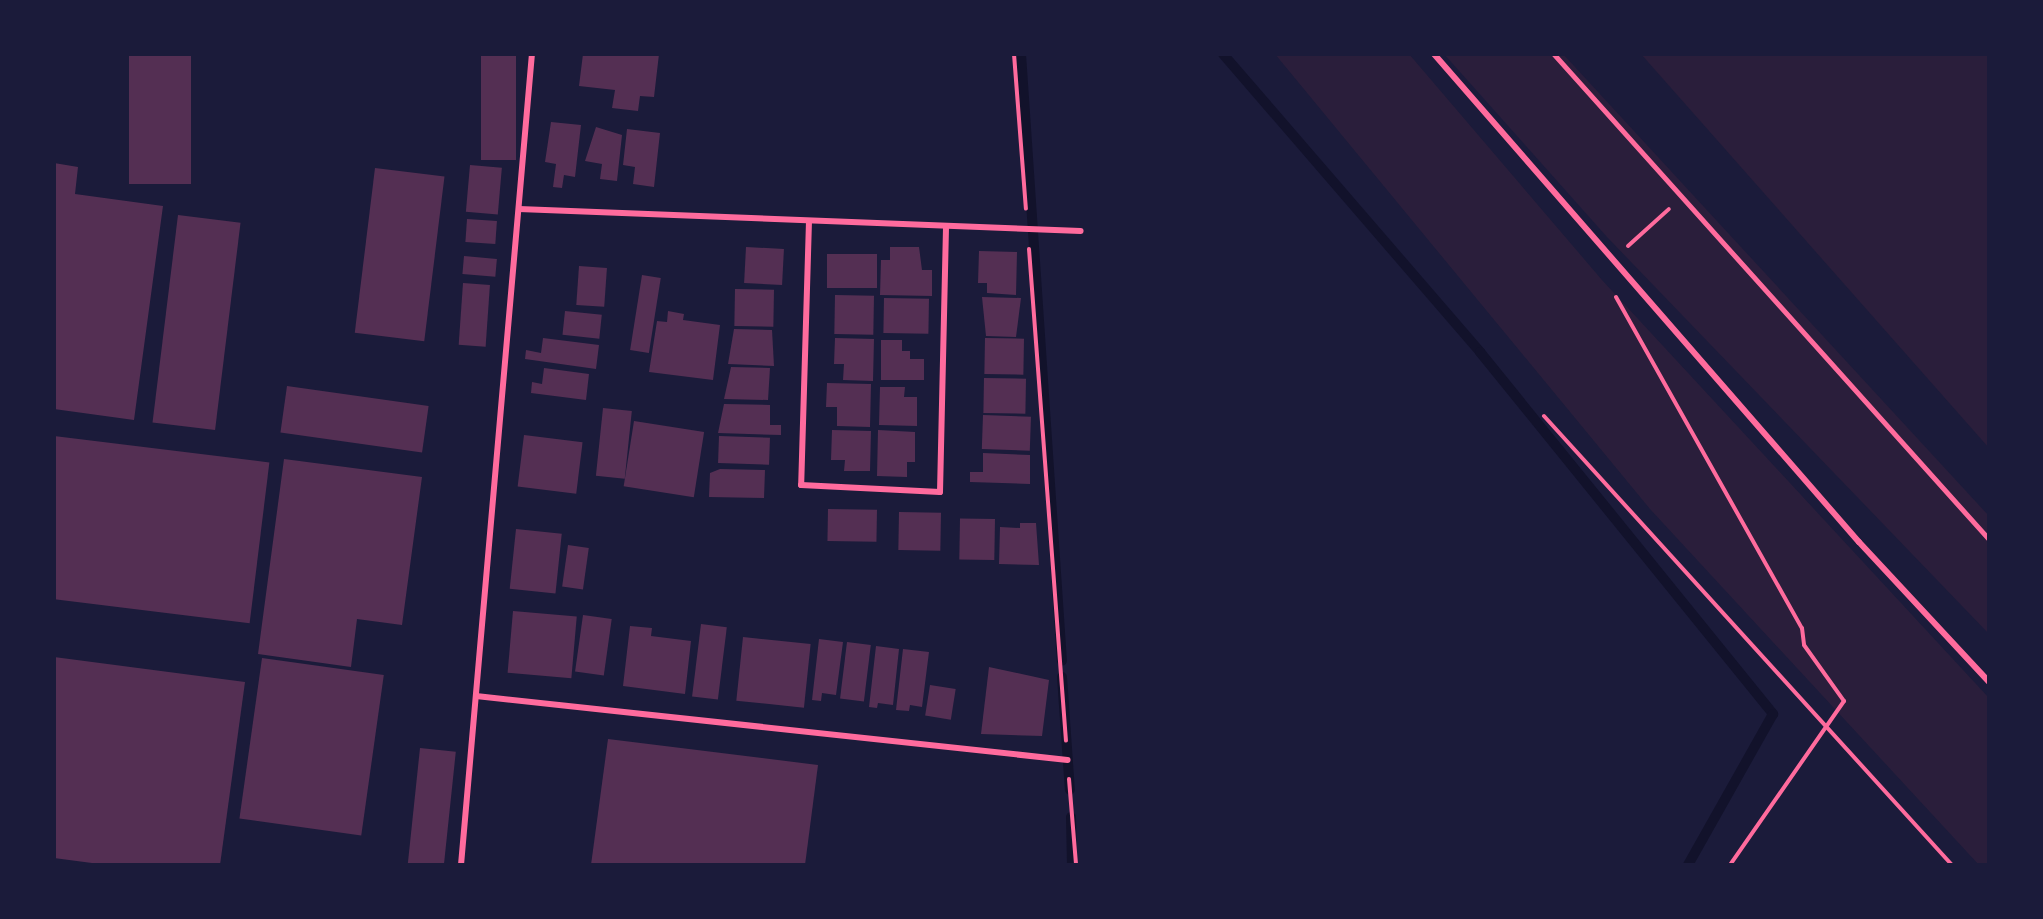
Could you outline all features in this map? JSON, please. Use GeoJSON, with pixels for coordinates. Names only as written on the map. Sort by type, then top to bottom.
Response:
{"type":"FeatureCollection","features":[{"type":"Feature","properties":{"kind":"street"},"geometry":{"type":"LineString","coordinates":[[461,865],[532,54]]}},
{"type":"Feature","properties":{"kind":"street"},"geometry":{"type":"LineString","coordinates":[[1434,54],[1611,261],[1989,682]]}},
{"type":"Feature","properties":{"kind":"street"},"geometry":{"type":"LineString","coordinates":[[519,209],[1082,231]]}},
{"type":"Feature","properties":{"kind":"street"},"geometry":{"type":"LineString","coordinates":[[810,220],[801,486],[940,492],[946,226]]}},
{"type":"Feature","properties":{"kind":"street"},"geometry":{"type":"LineString","coordinates":[[476,696],[1068,760]]}},
{"type":"Feature","properties":{"kind":"lane"},"geometry":{"type":"LineString","coordinates":[[1554,54],[1681,199],[1989,539]]}},
{"type":"Feature","properties":{"kind":"path"},"geometry":{"type":"LineString","coordinates":[[1014,54],[1076,865]]}},
{"type":"Feature","properties":{"kind":"path"},"geometry":{"type":"LineString","coordinates":[[1681,199],[1611,261],[1607,281],[1802,628],[1804,645],[1844,701],[1730,865]]}},
{"type":"Feature","properties":{"kind":"path"},"geometry":{"type":"LineString","coordinates":[[1544,416],[1952,865]]}},
{"type":"Feature","properties":{"kind":"shaded area"},"geometry":{"type":"Polygon","coordinates":[[[1275,54],[1409,54],[1602,280],[1989,698],[1989,865],[1979,865],[1650,509],[1275,54]]]}},
{"type":"Feature","properties":{"kind":"shaded area"},"geometry":{"type":"Polygon","coordinates":[[[1444,54],[1563,54],[1989,516],[1989,634],[1607,237],[1444,54]]]}},
{"type":"Feature","properties":{"kind":"shaded area"},"geometry":{"type":"Polygon","coordinates":[[[1641,54],[1989,54],[1989,448],[1641,54]]]}},
{"type":"Feature","properties":{"kind":"building"},"geometry":{"type":"Polygon","coordinates":[[[129,54],[191,54],[191,184],[129,184],[129,54]]]}},
{"type":"Feature","properties":{"kind":"building"},"geometry":{"type":"Polygon","coordinates":[[[481,54],[516,54],[516,160],[481,160],[481,54]]]}},
{"type":"Feature","properties":{"kind":"building"},"geometry":{"type":"Polygon","coordinates":[[[583,54],[659,54],[654,97],[640,96],[638,111],[612,108],[615,90],[579,86],[583,54]]]}},
{"type":"Feature","properties":{"kind":"building"},"geometry":{"type":"Polygon","coordinates":[[[551,122],[581,125],[575,177],[564,175],[562,188],[553,187],[556,164],[545,162],[551,122]]]}},
{"type":"Feature","properties":{"kind":"building"},"geometry":{"type":"Polygon","coordinates":[[[596,127],[622,135],[617,181],[600,179],[602,164],[585,161],[596,127]]]}},
{"type":"Feature","properties":{"kind":"building"},"geometry":{"type":"Polygon","coordinates":[[[627,129],[660,133],[654,187],[633,184],[635,167],[623,165],[627,129]]]}},
{"type":"Feature","properties":{"kind":"building"},"geometry":{"type":"Polygon","coordinates":[[[54,163],[78,167],[75,194],[163,206],[134,420],[54,409],[54,163]]]}},
{"type":"Feature","properties":{"kind":"building"},"geometry":{"type":"Polygon","coordinates":[[[470,165],[502,168],[498,215],[466,212],[470,165]]]}},
{"type":"Feature","properties":{"kind":"building"},"geometry":{"type":"Polygon","coordinates":[[[375,168],[444,177],[424,341],[355,333],[375,168]]]}},
{"type":"Feature","properties":{"kind":"building"},"geometry":{"type":"Polygon","coordinates":[[[178,215],[241,223],[215,430],[153,422],[178,215]]]}},
{"type":"Feature","properties":{"kind":"building"},"geometry":{"type":"Polygon","coordinates":[[[467,219],[497,221],[495,244],[465,242],[467,219]]]}},
{"type":"Feature","properties":{"kind":"building"},"geometry":{"type":"Polygon","coordinates":[[[746,247],[784,249],[782,285],[744,283],[746,247]]]}},
{"type":"Feature","properties":{"kind":"building"},"geometry":{"type":"Polygon","coordinates":[[[890,247],[919,247],[922,270],[932,270],[932,296],[880,295],[881,260],[890,260],[890,247]]]}},
{"type":"Feature","properties":{"kind":"building"},"geometry":{"type":"Polygon","coordinates":[[[979,251],[1017,252],[1016,295],[987,293],[987,283],[978,283],[979,251]]]}},
{"type":"Feature","properties":{"kind":"building"},"geometry":{"type":"Polygon","coordinates":[[[827,254],[877,254],[877,288],[827,288],[827,254]]]}},
{"type":"Feature","properties":{"kind":"building"},"geometry":{"type":"Polygon","coordinates":[[[464,256],[497,259],[495,277],[462,274],[464,256]]]}},
{"type":"Feature","properties":{"kind":"building"},"geometry":{"type":"Polygon","coordinates":[[[579,266],[607,268],[604,307],[576,305],[579,266]]]}},
{"type":"Feature","properties":{"kind":"building"},"geometry":{"type":"Polygon","coordinates":[[[642,275],[661,278],[649,353],[630,350],[642,275]]]}},
{"type":"Feature","properties":{"kind":"building"},"geometry":{"type":"Polygon","coordinates":[[[463,283],[490,285],[486,347],[459,345],[463,283]]]}},
{"type":"Feature","properties":{"kind":"building"},"geometry":{"type":"Polygon","coordinates":[[[735,289],[774,290],[773,327],[734,326],[735,289]]]}},
{"type":"Feature","properties":{"kind":"building"},"geometry":{"type":"Polygon","coordinates":[[[835,295],[874,296],[873,335],[834,334],[835,295]]]}},
{"type":"Feature","properties":{"kind":"building"},"geometry":{"type":"Polygon","coordinates":[[[982,297],[1021,298],[1016,337],[986,336],[982,297]]]}},
{"type":"Feature","properties":{"kind":"building"},"geometry":{"type":"Polygon","coordinates":[[[884,298],[929,299],[928,334],[883,333],[884,298]]]}},
{"type":"Feature","properties":{"kind":"building"},"geometry":{"type":"Polygon","coordinates":[[[565,311],[602,315],[599,339],[562,335],[565,311]]]}},
{"type":"Feature","properties":{"kind":"building"},"geometry":{"type":"Polygon","coordinates":[[[668,311],[684,314],[683,320],[720,325],[713,380],[649,372],[657,321],[667,322],[668,311]]]}},
{"type":"Feature","properties":{"kind":"building"},"geometry":{"type":"Polygon","coordinates":[[[734,329],[772,330],[774,366],[728,364],[734,329]]]}},
{"type":"Feature","properties":{"kind":"building"},"geometry":{"type":"Polygon","coordinates":[[[543,338],[599,345],[596,369],[525,359],[526,350],[541,353],[543,338]]]}},
{"type":"Feature","properties":{"kind":"building"},"geometry":{"type":"Polygon","coordinates":[[[835,338],[874,339],[873,381],[843,380],[844,364],[834,364],[835,338]]]}},
{"type":"Feature","properties":{"kind":"building"},"geometry":{"type":"Polygon","coordinates":[[[985,338],[1024,339],[1023,375],[984,374],[985,338]]]}},
{"type":"Feature","properties":{"kind":"building"},"geometry":{"type":"Polygon","coordinates":[[[881,340],[902,340],[902,351],[910,351],[910,359],[924,359],[924,380],[881,380],[881,340]]]}},
{"type":"Feature","properties":{"kind":"building"},"geometry":{"type":"Polygon","coordinates":[[[731,367],[770,368],[768,400],[724,399],[731,367]]]}},
{"type":"Feature","properties":{"kind":"building"},"geometry":{"type":"Polygon","coordinates":[[[544,368],[589,374],[586,400],[531,393],[532,382],[542,384],[544,368]]]}},
{"type":"Feature","properties":{"kind":"building"},"geometry":{"type":"Polygon","coordinates":[[[984,378],[1026,379],[1025,414],[983,413],[984,378]]]}},
{"type":"Feature","properties":{"kind":"building"},"geometry":{"type":"Polygon","coordinates":[[[827,383],[871,384],[870,427],[837,426],[837,407],[826,407],[827,383]]]}},
{"type":"Feature","properties":{"kind":"building"},"geometry":{"type":"Polygon","coordinates":[[[287,386],[429,406],[422,452],[280,433],[287,386]]]}},
{"type":"Feature","properties":{"kind":"building"},"geometry":{"type":"Polygon","coordinates":[[[880,387],[905,387],[904,397],[917,397],[917,426],[879,425],[880,387]]]}},
{"type":"Feature","properties":{"kind":"building"},"geometry":{"type":"Polygon","coordinates":[[[724,404],[770,405],[770,425],[781,425],[781,435],[718,433],[724,404]]]}},
{"type":"Feature","properties":{"kind":"building"},"geometry":{"type":"Polygon","coordinates":[[[603,408],[632,411],[625,479],[596,476],[603,408]]]}},
{"type":"Feature","properties":{"kind":"building"},"geometry":{"type":"Polygon","coordinates":[[[983,415],[1031,417],[1030,451],[982,449],[983,415]]]}},
{"type":"Feature","properties":{"kind":"building"},"geometry":{"type":"Polygon","coordinates":[[[634,421],[704,432],[694,497],[624,486],[634,421]]]}},
{"type":"Feature","properties":{"kind":"building"},"geometry":{"type":"Polygon","coordinates":[[[832,430],[871,431],[870,471],[844,471],[845,460],[831,460],[832,430]]]}},
{"type":"Feature","properties":{"kind":"building"},"geometry":{"type":"Polygon","coordinates":[[[878,430],[915,432],[915,462],[907,462],[907,477],[877,476],[878,430]]]}},
{"type":"Feature","properties":{"kind":"building"},"geometry":{"type":"Polygon","coordinates":[[[524,435],[583,442],[576,494],[518,487],[524,435]]]}},
{"type":"Feature","properties":{"kind":"building"},"geometry":{"type":"Polygon","coordinates":[[[54,436],[269,462],[250,623],[54,599],[54,436]]]}},
{"type":"Feature","properties":{"kind":"building"},"geometry":{"type":"Polygon","coordinates":[[[719,436],[770,438],[769,465],[718,463],[719,436]]]}},
{"type":"Feature","properties":{"kind":"building"},"geometry":{"type":"Polygon","coordinates":[[[983,453],[1030,455],[1030,484],[970,482],[970,472],[983,472],[983,453]]]}},
{"type":"Feature","properties":{"kind":"building"},"geometry":{"type":"Polygon","coordinates":[[[284,459],[422,477],[402,625],[357,619],[351,667],[258,654],[284,459]]]}},
{"type":"Feature","properties":{"kind":"building"},"geometry":{"type":"Polygon","coordinates":[[[720,469],[765,470],[764,498],[709,497],[710,473],[720,469]]]}},
{"type":"Feature","properties":{"kind":"building"},"geometry":{"type":"Polygon","coordinates":[[[828,509],[877,510],[876,542],[827,541],[828,509]]]}},
{"type":"Feature","properties":{"kind":"building"},"geometry":{"type":"Polygon","coordinates":[[[899,512],[941,513],[940,551],[898,550],[899,512]]]}},
{"type":"Feature","properties":{"kind":"building"},"geometry":{"type":"Polygon","coordinates":[[[960,518],[995,519],[994,560],[959,559],[960,518]]]}},
{"type":"Feature","properties":{"kind":"building"},"geometry":{"type":"Polygon","coordinates":[[[1020,523],[1036,523],[1039,565],[999,564],[1000,527],[1020,528],[1020,523]]]}},
{"type":"Feature","properties":{"kind":"building"},"geometry":{"type":"Polygon","coordinates":[[[516,529],[562,534],[555,593],[510,589],[516,529]]]}},
{"type":"Feature","properties":{"kind":"building"},"geometry":{"type":"Polygon","coordinates":[[[568,545],[589,548],[583,590],[562,587],[568,545]]]}},
{"type":"Feature","properties":{"kind":"building"},"geometry":{"type":"Polygon","coordinates":[[[513,611],[577,617],[571,678],[508,673],[513,611]]]}},
{"type":"Feature","properties":{"kind":"building"},"geometry":{"type":"Polygon","coordinates":[[[583,615],[612,619],[604,675],[575,671],[583,615]]]}},
{"type":"Feature","properties":{"kind":"building"},"geometry":{"type":"Polygon","coordinates":[[[701,624],[727,627],[718,700],[692,696],[701,624]]]}},
{"type":"Feature","properties":{"kind":"building"},"geometry":{"type":"Polygon","coordinates":[[[630,626],[652,628],[651,636],[691,641],[685,694],[623,686],[630,626]]]}},
{"type":"Feature","properties":{"kind":"building"},"geometry":{"type":"Polygon","coordinates":[[[743,637],[811,644],[804,708],[736,701],[743,637]]]}},
{"type":"Feature","properties":{"kind":"building"},"geometry":{"type":"Polygon","coordinates":[[[819,639],[843,642],[836,695],[822,693],[821,701],[812,700],[819,639]]]}},
{"type":"Feature","properties":{"kind":"building"},"geometry":{"type":"Polygon","coordinates":[[[847,642],[871,645],[864,701],[840,699],[847,642]]]}},
{"type":"Feature","properties":{"kind":"building"},"geometry":{"type":"Polygon","coordinates":[[[876,646],[899,649],[893,705],[878,703],[877,708],[869,707],[876,646]]]}},
{"type":"Feature","properties":{"kind":"building"},"geometry":{"type":"Polygon","coordinates":[[[903,649],[929,652],[922,707],[910,705],[909,711],[896,710],[903,649]]]}},
{"type":"Feature","properties":{"kind":"building"},"geometry":{"type":"Polygon","coordinates":[[[54,657],[245,682],[220,865],[107,865],[54,858],[54,657]]]}},
{"type":"Feature","properties":{"kind":"building"},"geometry":{"type":"Polygon","coordinates":[[[262,658],[384,675],[361,836],[239,818],[262,658]]]}},
{"type":"Feature","properties":{"kind":"building"},"geometry":{"type":"Polygon","coordinates":[[[989,667],[1049,680],[1042,736],[981,734],[989,667]]]}},
{"type":"Feature","properties":{"kind":"building"},"geometry":{"type":"Polygon","coordinates":[[[930,685],[956,689],[951,720],[925,716],[930,685]]]}},
{"type":"Feature","properties":{"kind":"building"},"geometry":{"type":"Polygon","coordinates":[[[608,739],[818,765],[805,865],[591,865],[608,739]]]}},
{"type":"Feature","properties":{"kind":"building"},"geometry":{"type":"Polygon","coordinates":[[[420,748],[456,752],[444,865],[408,865],[420,748]]]}},
{"type":"Feature","properties":{"kind":"waterway"},"geometry":{"type":"LineString","coordinates":[[1021,54],[1062,661]]}},
{"type":"Feature","properties":{"kind":"waterway"},"geometry":{"type":"LineString","coordinates":[[1223,54],[1480,352],[1773,714],[1688,865]]}},
{"type":"Feature","properties":{"kind":"waterway"},"geometry":{"type":"LineString","coordinates":[[1062,677],[1070,790]]}},
{"type":"Feature","properties":{"kind":"waterway"},"geometry":{"type":"LineString","coordinates":[[1071,817],[1072,865]]}}]}
